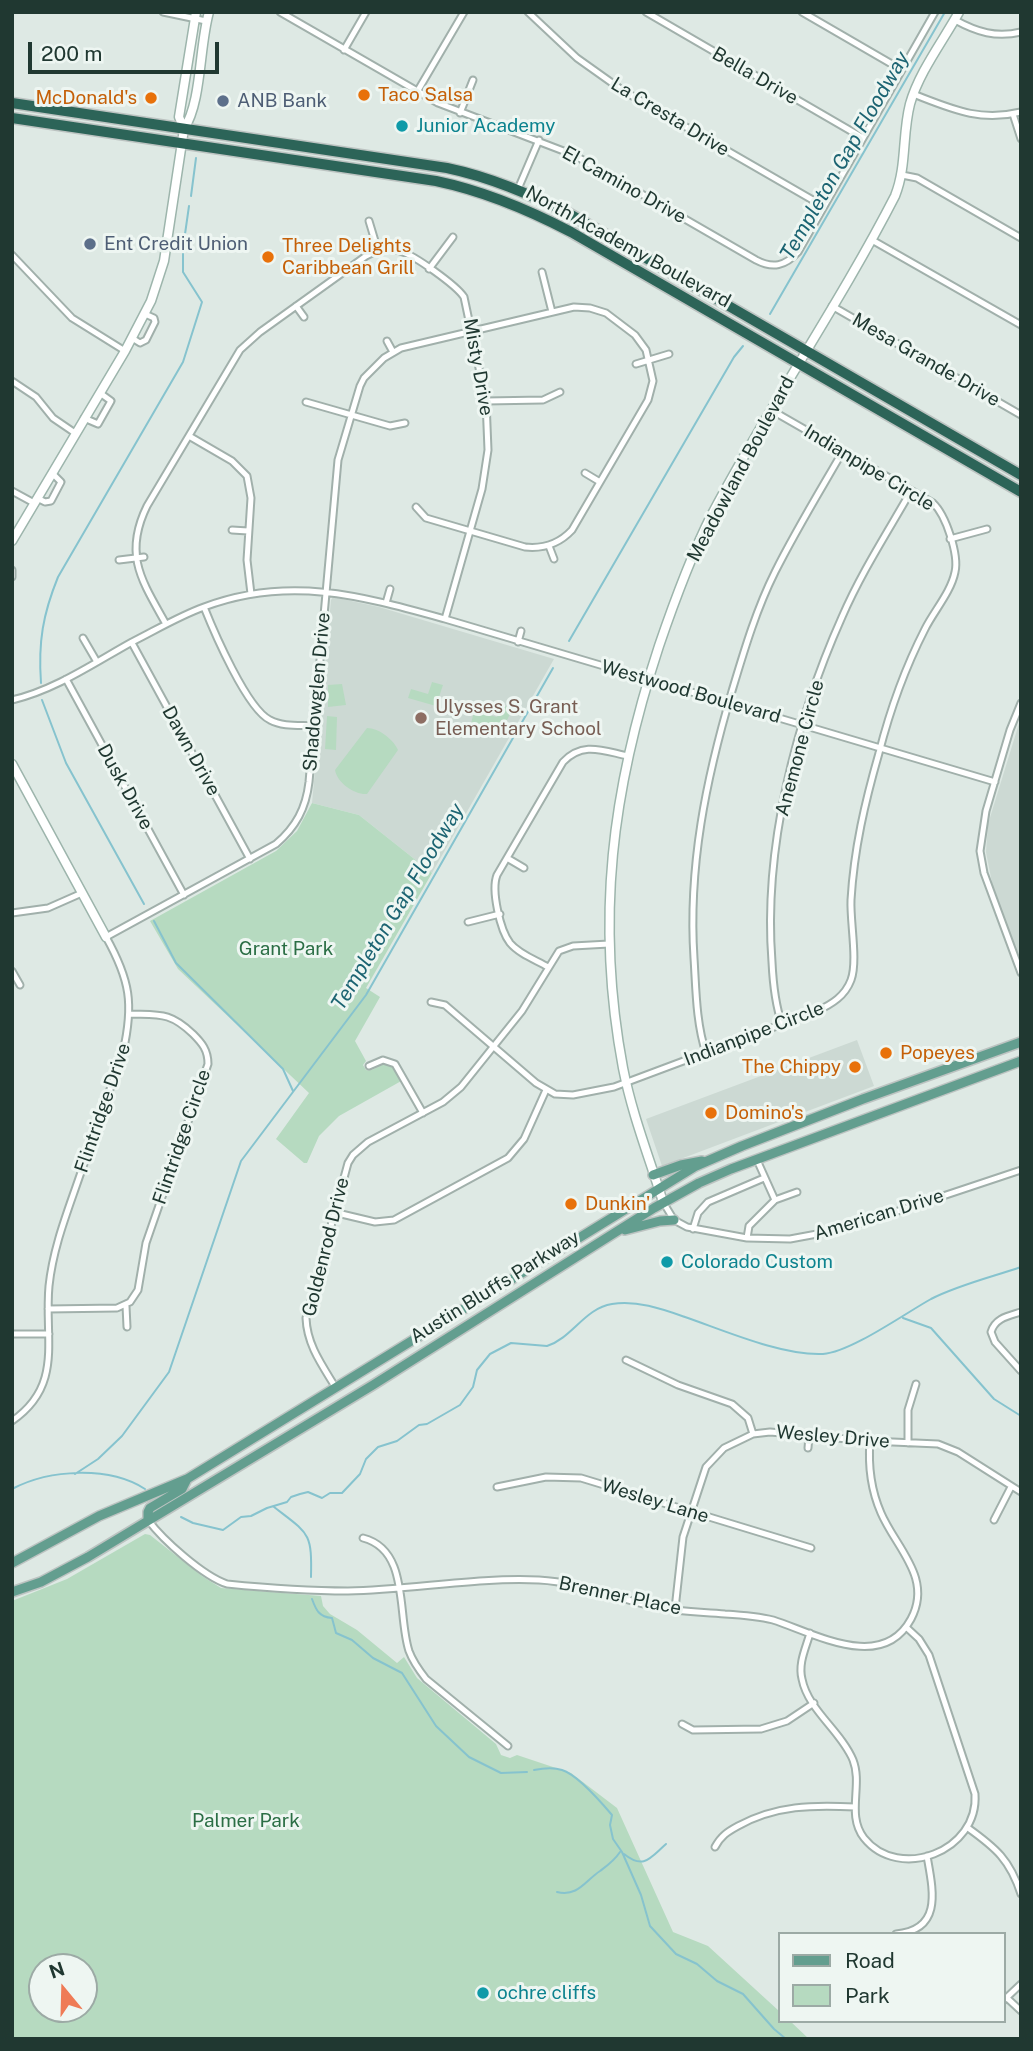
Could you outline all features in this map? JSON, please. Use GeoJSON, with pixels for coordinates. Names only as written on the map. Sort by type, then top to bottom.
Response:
{"type":"FeatureCollection","features":[{"type":"Feature","properties":{"kind":"highway","name":"North Academy Boulevard"},"geometry":{"type":"LineString","coordinates":[[12,103],[447,168],[518,189],[568,214],[1021,475]]}},
{"type":"Feature","properties":{"kind":"highway","name":"North Academy Boulevard"},"geometry":{"type":"LineString","coordinates":[[12,118],[436,181],[512,203],[571,232],[1021,492]]}},
{"type":"Feature","properties":{"kind":"main road","name":"Austin Bluffs Parkway"},"geometry":{"type":"LineString","coordinates":[[12,1563],[99,1516],[187,1479],[707,1161],[863,1099],[1021,1042]]}},
{"type":"Feature","properties":{"kind":"main road","name":"Austin Bluffs Parkway"},"geometry":{"type":"LineString","coordinates":[[12,1592],[41,1582],[79,1562],[373,1385],[663,1202],[710,1178],[1021,1061]]}},
{"type":"Feature","properties":{"kind":"main road"},"geometry":{"type":"LineString","coordinates":[[653,1175],[681,1165],[707,1161]]}},
{"type":"Feature","properties":{"kind":"main road"},"geometry":{"type":"LineString","coordinates":[[611,1236],[651,1223],[674,1220]]}},
{"type":"Feature","properties":{"kind":"main road"},"geometry":{"type":"LineString","coordinates":[[148,1520],[150,1508],[182,1489],[187,1479]]}},
{"type":"Feature","properties":{"kind":"street"},"geometry":{"type":"LineString","coordinates":[[12,541],[125,351],[156,289],[164,261],[184,130],[191,118],[207,16],[163,12]]}},
{"type":"Feature","properties":{"kind":"street","name":"El Camino Drive"},"geometry":{"type":"LineString","coordinates":[[280,12],[417,92],[460,113],[539,140],[583,160],[767,265],[779,265],[798,252],[823,206]]}},
{"type":"Feature","properties":{"kind":"street"},"geometry":{"type":"LineString","coordinates":[[344,50],[366,12]]}},
{"type":"Feature","properties":{"kind":"street"},"geometry":{"type":"LineString","coordinates":[[417,92],[464,12]]}},
{"type":"Feature","properties":{"kind":"street","name":"La Cresta Drive"},"geometry":{"type":"LineString","coordinates":[[528,12],[577,58],[622,90],[823,206]]}},
{"type":"Feature","properties":{"kind":"street"},"geometry":{"type":"LineString","coordinates":[[534,19],[542,12]]}},
{"type":"Feature","properties":{"kind":"street","name":"Bella Drive"},"geometry":{"type":"LineString","coordinates":[[646,12],[863,138]]}},
{"type":"Feature","properties":{"kind":"street"},"geometry":{"type":"LineString","coordinates":[[802,12],[902,70]]}},
{"type":"Feature","properties":{"kind":"street"},"geometry":{"type":"LineString","coordinates":[[823,206],[935,12]]}},
{"type":"Feature","properties":{"kind":"street"},"geometry":{"type":"LineString","coordinates":[[184,130],[178,117],[196,15]]}},
{"type":"Feature","properties":{"kind":"street"},"geometry":{"type":"LineString","coordinates":[[957,16],[970,28],[991,34],[1021,32]]}},
{"type":"Feature","properties":{"kind":"street","name":"Meadowland Boulevard"},"geometry":{"type":"LineString","coordinates":[[663,1202],[637,1126],[614,1015],[609,944],[612,849],[628,756],[671,611],[696,545],[895,196],[902,175],[908,113],[913,94],[957,16]]}},
{"type":"Feature","properties":{"kind":"street"},"geometry":{"type":"LineString","coordinates":[[188,60],[200,62]]}},
{"type":"Feature","properties":{"kind":"street"},"geometry":{"type":"LineString","coordinates":[[460,113],[473,80]]}},
{"type":"Feature","properties":{"kind":"street"},"geometry":{"type":"LineString","coordinates":[[913,94],[966,114],[988,116],[1021,112]]}},
{"type":"Feature","properties":{"kind":"street"},"geometry":{"type":"LineString","coordinates":[[1013,114],[1021,139]]}},
{"type":"Feature","properties":{"kind":"street"},"geometry":{"type":"LineString","coordinates":[[518,189],[539,140]]}},
{"type":"Feature","properties":{"kind":"street"},"geometry":{"type":"LineString","coordinates":[[902,175],[917,178],[1021,238]]}},
{"type":"Feature","properties":{"kind":"street"},"geometry":{"type":"LineString","coordinates":[[166,624],[144,584],[135,558],[136,539],[142,516],[235,358],[252,338],[366,256],[378,251],[369,221]]}},
{"type":"Feature","properties":{"kind":"street"},"geometry":{"type":"LineString","coordinates":[[429,269],[453,236]]}},
{"type":"Feature","properties":{"kind":"street"},"geometry":{"type":"LineString","coordinates":[[871,240],[1021,325]]}},
{"type":"Feature","properties":{"kind":"street","name":"Misty Drive"},"geometry":{"type":"LineString","coordinates":[[378,251],[400,251],[461,293],[467,302],[486,401],[488,470],[445,619]]}},
{"type":"Feature","properties":{"kind":"street"},"geometry":{"type":"LineString","coordinates":[[12,255],[72,318],[125,351]]}},
{"type":"Feature","properties":{"kind":"street"},"geometry":{"type":"LineString","coordinates":[[542,272],[551,312]]}},
{"type":"Feature","properties":{"kind":"street"},"geometry":{"type":"LineString","coordinates":[[296,306],[304,317]]}},
{"type":"Feature","properties":{"kind":"street","name":"Mesa Grande Drive"},"geometry":{"type":"LineString","coordinates":[[832,306],[1021,415]]}},
{"type":"Feature","properties":{"kind":"street","name":"Shadowglen Drive"},"geometry":{"type":"LineString","coordinates":[[106,937],[250,859],[285,837],[304,807],[309,782],[336,471],[364,378],[377,363],[393,352],[551,312],[582,307],[606,313],[641,341],[649,360]]}},
{"type":"Feature","properties":{"kind":"street"},"geometry":{"type":"LineString","coordinates":[[132,338],[140,343],[146,340],[155,322],[154,318],[145,314]]}},
{"type":"Feature","properties":{"kind":"street"},"geometry":{"type":"LineString","coordinates":[[387,341],[393,352]]}},
{"type":"Feature","properties":{"kind":"street"},"geometry":{"type":"LineString","coordinates":[[228,354],[235,358]]}},
{"type":"Feature","properties":{"kind":"street"},"geometry":{"type":"LineString","coordinates":[[636,364],[669,354]]}},
{"type":"Feature","properties":{"kind":"street"},"geometry":{"type":"LineString","coordinates":[[416,507],[426,518],[525,547],[549,546],[565,537],[572,530],[648,400],[653,381],[649,360]]}},
{"type":"Feature","properties":{"kind":"street"},"geometry":{"type":"LineString","coordinates":[[12,381],[36,397],[59,424],[75,433]]}},
{"type":"Feature","properties":{"kind":"street"},"geometry":{"type":"LineString","coordinates":[[486,401],[542,400],[559,392]]}},
{"type":"Feature","properties":{"kind":"street"},"geometry":{"type":"LineString","coordinates":[[84,418],[98,424],[111,401],[100,393]]}},
{"type":"Feature","properties":{"kind":"street"},"geometry":{"type":"LineString","coordinates":[[306,402],[390,426],[405,424]]}},
{"type":"Feature","properties":{"kind":"street","name":"Indianpipe Circle"},"geometry":{"type":"LineString","coordinates":[[546,1090],[563,1095],[583,1094],[626,1083],[829,1006],[842,995],[851,979],[851,902],[856,851],[880,747],[903,676],[954,577],[956,564],[939,508],[771,410]]}},
{"type":"Feature","properties":{"kind":"street"},"geometry":{"type":"LineString","coordinates":[[189,436],[232,461],[249,475],[251,498],[247,572],[251,594]]}},
{"type":"Feature","properties":{"kind":"street"},"geometry":{"type":"LineString","coordinates":[[706,1053],[701,1037],[695,983],[693,927],[694,877],[704,797],[728,703],[752,628],[775,573],[843,451]]}},
{"type":"Feature","properties":{"kind":"street"},"geometry":{"type":"LineString","coordinates":[[12,491],[35,500],[51,500],[61,481],[52,473]]}},
{"type":"Feature","properties":{"kind":"street"},"geometry":{"type":"LineString","coordinates":[[585,473],[600,482]]}},
{"type":"Feature","properties":{"kind":"street","name":"Anemone Circle"},"geometry":{"type":"LineString","coordinates":[[782,1024],[776,1003],[771,947],[772,877],[785,789],[821,670],[847,606],[911,491]]}},
{"type":"Feature","properties":{"kind":"street"},"geometry":{"type":"LineString","coordinates":[[950,539],[987,529]]}},
{"type":"Feature","properties":{"kind":"street"},"geometry":{"type":"LineString","coordinates":[[232,530],[248,531]]}},
{"type":"Feature","properties":{"kind":"street"},"geometry":{"type":"LineString","coordinates":[[549,546],[554,559]]}},
{"type":"Feature","properties":{"kind":"street"},"geometry":{"type":"LineString","coordinates":[[119,561],[144,557]]}},
{"type":"Feature","properties":{"kind":"street"},"geometry":{"type":"LineString","coordinates":[[12,570],[12,577]]}},
{"type":"Feature","properties":{"kind":"street","name":"Westwood Boulevard"},"geometry":{"type":"LineString","coordinates":[[12,701],[40,692],[166,624],[204,607],[251,594],[295,589],[325,591],[386,603],[445,619],[995,782]]}},
{"type":"Feature","properties":{"kind":"street"},"geometry":{"type":"LineString","coordinates":[[386,603],[390,589]]}},
{"type":"Feature","properties":{"kind":"street"},"geometry":{"type":"LineString","coordinates":[[204,607],[220,644],[250,700],[261,714],[276,723],[314,726]]}},
{"type":"Feature","properties":{"kind":"street"},"geometry":{"type":"LineString","coordinates":[[518,642],[521,631]]}},
{"type":"Feature","properties":{"kind":"street"},"geometry":{"type":"LineString","coordinates":[[83,638],[97,662]]}},
{"type":"Feature","properties":{"kind":"street","name":"Dawn Drive"},"geometry":{"type":"LineString","coordinates":[[132,643],[250,859]]}},
{"type":"Feature","properties":{"kind":"street","name":"Dusk Drive"},"geometry":{"type":"LineString","coordinates":[[66,679],[184,895]]}},
{"type":"Feature","properties":{"kind":"street"},"geometry":{"type":"LineString","coordinates":[[1021,703],[1010,730],[983,826],[981,861],[1021,973]]}},
{"type":"Feature","properties":{"kind":"street"},"geometry":{"type":"LineString","coordinates":[[548,967],[511,944],[505,933],[494,887],[497,875],[569,756],[583,749],[592,749],[628,756]]}},
{"type":"Feature","properties":{"kind":"street","name":"Flintridge Drive"},"geometry":{"type":"LineString","coordinates":[[12,764],[121,967],[130,1014],[123,1052],[57,1243],[48,1309],[48,1372],[35,1401],[12,1421]]}},
{"type":"Feature","properties":{"kind":"street"},"geometry":{"type":"LineString","coordinates":[[507,858],[524,868]]}},
{"type":"Feature","properties":{"kind":"street"},"geometry":{"type":"LineString","coordinates":[[12,913],[48,908],[82,893]]}},
{"type":"Feature","properties":{"kind":"street"},"geometry":{"type":"LineString","coordinates":[[468,922],[500,914]]}},
{"type":"Feature","properties":{"kind":"street","name":"Goldenrod Drive"},"geometry":{"type":"LineString","coordinates":[[336,1388],[312,1347],[306,1329],[308,1307],[333,1212],[345,1170],[353,1155],[368,1142],[423,1113],[461,1087],[522,1011],[559,951],[566,947],[609,944]]}},
{"type":"Feature","properties":{"kind":"street"},"geometry":{"type":"LineString","coordinates":[[12,971],[20,985]]}},
{"type":"Feature","properties":{"kind":"street"},"geometry":{"type":"LineString","coordinates":[[333,1212],[375,1222],[394,1220],[499,1164],[517,1149],[524,1139],[546,1090],[445,1005],[432,1002]]}},
{"type":"Feature","properties":{"kind":"street","name":"Flintridge Circle"},"geometry":{"type":"LineString","coordinates":[[125,1306],[138,1290],[146,1243],[208,1064],[208,1055],[201,1042],[178,1020],[160,1015],[130,1014]]}},
{"type":"Feature","properties":{"kind":"street"},"geometry":{"type":"LineString","coordinates":[[369,1066],[383,1060],[395,1064],[423,1113]]}},
{"type":"Feature","properties":{"kind":"street"},"geometry":{"type":"LineString","coordinates":[[757,1160],[775,1200]]}},
{"type":"Feature","properties":{"kind":"street","name":"American Drive"},"geometry":{"type":"LineString","coordinates":[[674,1220],[693,1229],[747,1238],[790,1239],[834,1232],[1021,1170]]}},
{"type":"Feature","properties":{"kind":"street"},"geometry":{"type":"LineString","coordinates":[[693,1229],[698,1213],[708,1202],[764,1178]]}},
{"type":"Feature","properties":{"kind":"street"},"geometry":{"type":"LineString","coordinates":[[747,1238],[749,1226],[775,1200],[797,1192]]}},
{"type":"Feature","properties":{"kind":"street"},"geometry":{"type":"LineString","coordinates":[[663,1202],[674,1220]]}},
{"type":"Feature","properties":{"kind":"street"},"geometry":{"type":"LineString","coordinates":[[48,1309],[125,1306],[127,1327]]}},
{"type":"Feature","properties":{"kind":"street"},"geometry":{"type":"LineString","coordinates":[[1021,1312],[990,1326],[995,1342],[1021,1371]]}},
{"type":"Feature","properties":{"kind":"street"},"geometry":{"type":"LineString","coordinates":[[12,1334],[49,1334]]}},
{"type":"Feature","properties":{"kind":"street"},"geometry":{"type":"LineString","coordinates":[[626,1360],[678,1385],[732,1404],[748,1418],[753,1434]]}},
{"type":"Feature","properties":{"kind":"street"},"geometry":{"type":"LineString","coordinates":[[908,1443],[908,1410],[916,1384]]}},
{"type":"Feature","properties":{"kind":"street","name":"Wesley Drive"},"geometry":{"type":"LineString","coordinates":[[676,1609],[681,1545],[702,1477],[711,1460],[724,1448],[753,1434],[770,1432],[938,1444],[951,1448],[1021,1492]]}},
{"type":"Feature","properties":{"kind":"street"},"geometry":{"type":"LineString","coordinates":[[808,1448],[809,1436]]}},
{"type":"Feature","properties":{"kind":"street"},"geometry":{"type":"LineString","coordinates":[[810,1633],[801,1670],[804,1685],[853,1761],[858,1828],[865,1839],[878,1849],[896,1856],[927,1856],[949,1847],[968,1828],[976,1800],[972,1780],[929,1655],[919,1639],[906,1627],[917,1606],[918,1582],[876,1501],[870,1472],[870,1441]]}},
{"type":"Feature","properties":{"kind":"street","name":"Wesley Lane"},"geometry":{"type":"LineString","coordinates":[[497,1487],[546,1476],[573,1476],[811,1548]]}},
{"type":"Feature","properties":{"kind":"street"},"geometry":{"type":"LineString","coordinates":[[994,1521],[1011,1487]]}},
{"type":"Feature","properties":{"kind":"street","name":"Brenner Place"},"geometry":{"type":"LineString","coordinates":[[148,1520],[162,1538],[213,1578],[227,1584],[348,1591],[540,1580],[663,1608],[761,1617],[848,1645],[863,1647],[885,1643],[906,1627]]}},
{"type":"Feature","properties":{"kind":"street"},"geometry":{"type":"LineString","coordinates":[[363,1538],[374,1540],[397,1571],[407,1645],[416,1667],[426,1679],[508,1746]]}},
{"type":"Feature","properties":{"kind":"street"},"geometry":{"type":"LineString","coordinates":[[682,1724],[693,1730],[761,1728],[787,1721],[814,1703]]}},
{"type":"Feature","properties":{"kind":"street"},"geometry":{"type":"LineString","coordinates":[[715,1847],[720,1836],[726,1832],[779,1809],[819,1805],[855,1807]]}},
{"type":"Feature","properties":{"kind":"street"},"geometry":{"type":"LineString","coordinates":[[968,1828],[993,1846],[1004,1858],[1021,1894]]}},
{"type":"Feature","properties":{"kind":"street"},"geometry":{"type":"LineString","coordinates":[[908,1932],[914,1931],[928,1918],[932,1896],[927,1856]]}},
{"type":"Feature","properties":{"kind":"street"},"geometry":{"type":"LineString","coordinates":[[1021,1984],[1005,2000],[1021,2011]]}},
{"type":"Feature","properties":{"kind":"shaded area","name":"Ulysses S. Grant Elementary School"},"geometry":{"type":"Polygon","coordinates":[[[333,597],[379,607],[554,659],[432,873],[359,815],[312,803],[333,597]]]}},
{"type":"Feature","properties":{"kind":"shaded area"},"geometry":{"type":"Polygon","coordinates":[[[1021,717],[1021,961],[993,888],[986,852],[988,824],[1021,717]]]}},
{"type":"Feature","properties":{"kind":"shaded area"},"geometry":{"type":"Polygon","coordinates":[[[857,1040],[874,1086],[662,1166],[646,1119],[857,1040]]]}},
{"type":"Feature","properties":{"kind":"green space"},"geometry":{"type":"Polygon","coordinates":[[[432,682],[443,685],[436,706],[408,698],[411,689],[428,694],[432,682]]]}},
{"type":"Feature","properties":{"kind":"green space"},"geometry":{"type":"Polygon","coordinates":[[[342,684],[346,705],[328,707],[328,685],[342,684]]]}},
{"type":"Feature","properties":{"kind":"green space"},"geometry":{"type":"Polygon","coordinates":[[[503,705],[512,710],[506,722],[501,722],[498,731],[471,724],[474,711],[497,717],[503,705]]]}},
{"type":"Feature","properties":{"kind":"green space"},"geometry":{"type":"Polygon","coordinates":[[[327,716],[337,717],[336,750],[325,749],[327,716]]]}},
{"type":"Feature","properties":{"kind":"green space"},"geometry":{"type":"Polygon","coordinates":[[[367,728],[386,735],[398,750],[367,794],[347,787],[335,770],[367,728]]]}},
{"type":"Feature","properties":{"kind":"green space","name":"Grant Park"},"geometry":{"type":"Polygon","coordinates":[[[312,803],[359,815],[432,873],[366,988],[380,997],[355,1041],[366,1061],[363,1065],[366,1070],[390,1063],[403,1080],[339,1116],[319,1136],[307,1163],[304,1163],[276,1139],[309,1093],[178,969],[150,921],[276,851],[297,831],[312,803]]]}},
{"type":"Feature","properties":{"kind":"green space","name":"Palmer Park"},"geometry":{"type":"Polygon","coordinates":[[[145,1534],[221,1588],[321,1596],[323,1606],[330,1614],[357,1630],[397,1663],[404,1657],[417,1678],[496,1744],[501,1755],[510,1758],[517,1755],[571,1773],[617,1808],[673,1932],[708,1946],[778,2010],[778,2023],[792,2023],[809,2039],[12,2039],[12,1601],[67,1579],[145,1534]]]}},
{"type":"Feature","properties":{"kind":"waterway","name":"Templeton Gap Floodway"},"geometry":{"type":"LineString","coordinates":[[770,314],[945,12]]}},
{"type":"Feature","properties":{"kind":"waterway"},"geometry":{"type":"LineString","coordinates":[[191,196],[196,158]]}},
{"type":"Feature","properties":{"kind":"waterway"},"geometry":{"type":"LineString","coordinates":[[183,248],[189,206]]}},
{"type":"Feature","properties":{"kind":"waterway"},"geometry":{"type":"LineString","coordinates":[[41,683],[43,628],[58,577],[183,362],[202,302],[183,272],[183,254]]}},
{"type":"Feature","properties":{"kind":"waterway","name":"Templeton Gap Floodway"},"geometry":{"type":"LineString","coordinates":[[569,641],[734,357],[743,346]]}},
{"type":"Feature","properties":{"kind":"waterway","name":"Templeton Gap Floodway"},"geometry":{"type":"LineString","coordinates":[[75,1474],[98,1459],[122,1436],[169,1372],[241,1161],[366,995],[553,668]]}},
{"type":"Feature","properties":{"kind":"waterway"},"geometry":{"type":"LineString","coordinates":[[42,700],[66,763],[144,904]]}},
{"type":"Feature","properties":{"kind":"waterway"},"geometry":{"type":"LineString","coordinates":[[154,921],[176,963],[283,1069],[293,1091]]}},
{"type":"Feature","properties":{"kind":"waterway","name":"Templeton Gap Floodway"},"geometry":{"type":"LineString","coordinates":[[181,1517],[193,1523],[223,1530],[241,1517],[251,1516],[287,1502],[291,1497],[300,1494],[308,1492],[322,1498],[330,1493],[342,1493],[360,1474],[366,1459],[378,1447],[397,1441],[419,1425],[427,1424],[460,1405],[473,1387],[477,1370],[490,1354],[511,1343],[547,1346],[564,1337],[594,1311],[612,1304],[649,1306],[771,1347],[807,1354],[823,1354],[835,1352],[862,1340],[941,1294],[1021,1267]]}},
{"type":"Feature","properties":{"kind":"waterway"},"geometry":{"type":"LineString","coordinates":[[903,1318],[931,1328],[994,1399],[1021,1416]]}},
{"type":"Feature","properties":{"kind":"waterway","name":"Templeton Gap Floodway"},"geometry":{"type":"LineString","coordinates":[[12,1489],[44,1477],[79,1473],[114,1476],[145,1489]]}},
{"type":"Feature","properties":{"kind":"waterway","name":"Templeton Gap Floodway"},"geometry":{"type":"LineString","coordinates":[[274,1507],[306,1535],[311,1551],[311,1577]]}},
{"type":"Feature","properties":{"kind":"waterway","name":"Templeton Gap Floodway"},"geometry":{"type":"LineString","coordinates":[[312,1599],[319,1612],[332,1618],[336,1633],[352,1640],[373,1658],[402,1673],[436,1726],[469,1757],[501,1773],[527,1772]]}},
{"type":"Feature","properties":{"kind":"waterway"},"geometry":{"type":"LineString","coordinates":[[534,1770],[562,1770],[575,1777],[596,1796],[612,1815],[610,1825],[613,1839],[622,1852],[641,1895],[650,1926],[676,1954],[697,1964],[717,1981],[743,1994],[786,2039]]}},
{"type":"Feature","properties":{"kind":"waterway"},"geometry":{"type":"LineString","coordinates":[[624,1854],[642,1862],[651,1858],[666,1844]]}},
{"type":"Feature","properties":{"kind":"waterway"},"geometry":{"type":"LineString","coordinates":[[557,1892],[570,1892],[581,1887],[611,1863],[620,1852]]}},
{"type":"Feature","properties":{"kind":"place","name":"Taco Salsa"},"geometry":{"type":"Point","coordinates":[364,95]}},
{"type":"Feature","properties":{"kind":"place","name":"McDonald's"},"geometry":{"type":"Point","coordinates":[151,98]}},
{"type":"Feature","properties":{"kind":"place","name":"ANB Bank"},"geometry":{"type":"Point","coordinates":[223,101]}},
{"type":"Feature","properties":{"kind":"place","name":"Junior Academy"},"geometry":{"type":"Point","coordinates":[402,126]}},
{"type":"Feature","properties":{"kind":"place","name":"Ent Credit Union"},"geometry":{"type":"Point","coordinates":[90,244]}},
{"type":"Feature","properties":{"kind":"place","name":"Three Delights Caribbean Grill"},"geometry":{"type":"Point","coordinates":[268,257]}},
{"type":"Feature","properties":{"kind":"place","name":"Ulysses S. Grant Elementary School"},"geometry":{"type":"Point","coordinates":[421,718]}},
{"type":"Feature","properties":{"kind":"place","name":"Popeyes"},"geometry":{"type":"Point","coordinates":[886,1053]}},
{"type":"Feature","properties":{"kind":"place","name":"The Chippy"},"geometry":{"type":"Point","coordinates":[855,1067]}},
{"type":"Feature","properties":{"kind":"place","name":"Domino's"},"geometry":{"type":"Point","coordinates":[711,1113]}},
{"type":"Feature","properties":{"kind":"place","name":"Dunkin'"},"geometry":{"type":"Point","coordinates":[571,1204]}},
{"type":"Feature","properties":{"kind":"place","name":"Colorado Custom"},"geometry":{"type":"Point","coordinates":[667,1262]}},
{"type":"Feature","properties":{"kind":"place","name":"ochre cliffs"},"geometry":{"type":"Point","coordinates":[483,1993]}}]}
